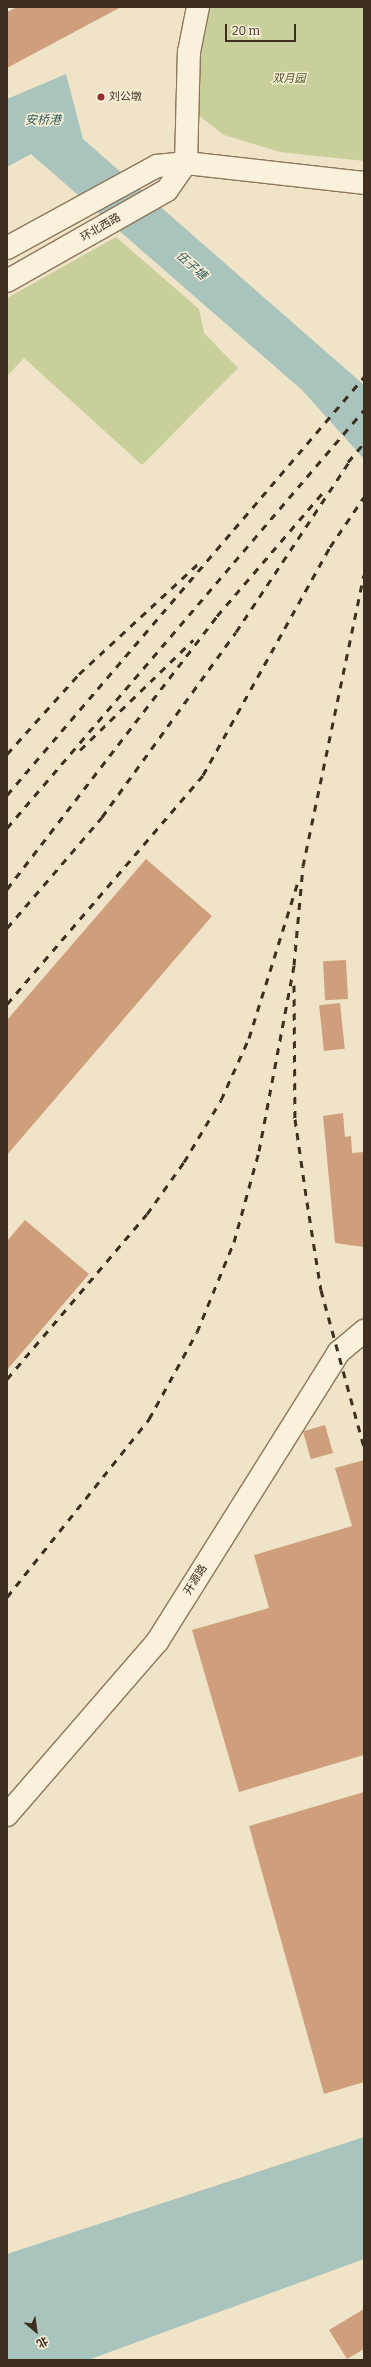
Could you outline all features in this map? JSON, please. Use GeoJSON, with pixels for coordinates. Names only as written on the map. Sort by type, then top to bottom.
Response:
{"type":"FeatureCollection","features":[{"type":"Feature","properties":{"kind":"street"},"geometry":{"type":"LineString","coordinates":[[186,163],[189,52],[198,7]]}},
{"type":"Feature","properties":{"kind":"street"},"geometry":{"type":"LineString","coordinates":[[7,248],[157,166],[186,163],[364,183]]}},
{"type":"Feature","properties":{"kind":"street","name":"环北西路"},"geometry":{"type":"LineString","coordinates":[[7,281],[167,190],[186,163]]}},
{"type":"Feature","properties":{"kind":"street","name":"开源路"},"geometry":{"type":"LineString","coordinates":[[7,1815],[157,1642],[339,1352],[364,1331]]}},
{"type":"Feature","properties":{"kind":"green space","name":"双月园"},"geometry":{"type":"Polygon","coordinates":[[[207,7],[364,7],[364,161],[280,152],[224,135],[198,115],[198,49],[207,7]]]}},
{"type":"Feature","properties":{"kind":"green space"},"geometry":{"type":"Polygon","coordinates":[[[116,237],[199,309],[204,333],[238,368],[142,465],[24,358],[7,376],[7,298],[116,237]]]}},
{"type":"Feature","properties":{"kind":"water","name":"安桥港"},"geometry":{"type":"Polygon","coordinates":[[[66,74],[83,139],[364,385],[364,459],[302,390],[31,154],[7,167],[7,99],[66,74]]]}},
{"type":"Feature","properties":{"kind":"water"},"geometry":{"type":"Polygon","coordinates":[[[364,2137],[364,2259],[88,2360],[7,2360],[7,2254],[364,2137]]]}},
{"type":"Feature","properties":{"kind":"building"},"geometry":{"type":"Polygon","coordinates":[[[17,7],[121,7],[7,68],[7,12],[17,7]]]}},
{"type":"Feature","properties":{"kind":"building"},"geometry":{"type":"Polygon","coordinates":[[[146,859],[212,916],[7,1155],[7,1020],[146,859]]]}},
{"type":"Feature","properties":{"kind":"building"},"geometry":{"type":"Polygon","coordinates":[[[346,960],[348,999],[325,1000],[323,961],[346,960]]]}},
{"type":"Feature","properties":{"kind":"building"},"geometry":{"type":"Polygon","coordinates":[[[340,1003],[345,1049],[324,1051],[319,1005],[340,1003]]]}},
{"type":"Feature","properties":{"kind":"building"},"geometry":{"type":"Polygon","coordinates":[[[343,1113],[345,1137],[351,1136],[352,1153],[364,1152],[364,1247],[335,1243],[323,1116],[343,1113]]]}},
{"type":"Feature","properties":{"kind":"building"},"geometry":{"type":"Polygon","coordinates":[[[25,1220],[89,1274],[7,1370],[7,1241],[25,1220]]]}},
{"type":"Feature","properties":{"kind":"building"},"geometry":{"type":"Polygon","coordinates":[[[325,1425],[333,1453],[311,1459],[303,1431],[325,1425]]]}},
{"type":"Feature","properties":{"kind":"building"},"geometry":{"type":"Polygon","coordinates":[[[364,1460],[364,1755],[239,1792],[192,1630],[269,1608],[254,1555],[352,1526],[335,1468],[364,1460]]]}},
{"type":"Feature","properties":{"kind":"building"},"geometry":{"type":"Polygon","coordinates":[[[364,1792],[364,2082],[324,2094],[249,1826],[364,1792]]]}},
{"type":"Feature","properties":{"kind":"building"},"geometry":{"type":"Polygon","coordinates":[[[364,2309],[364,2349],[347,2359],[329,2330],[364,2309]]]}},
{"type":"Feature","properties":{"kind":"railway"},"geometry":{"type":"LineString","coordinates":[[7,795],[364,377]]}},
{"type":"Feature","properties":{"kind":"railway"},"geometry":{"type":"LineString","coordinates":[[7,828],[364,410]]}},
{"type":"Feature","properties":{"kind":"railway"},"geometry":{"type":"LineString","coordinates":[[348,462],[364,443]]}},
{"type":"Feature","properties":{"kind":"railway"},"geometry":{"type":"LineString","coordinates":[[7,928],[102,817],[236,632],[351,459]]}},
{"type":"Feature","properties":{"kind":"railway"},"geometry":{"type":"LineString","coordinates":[[7,889],[217,616],[325,490]]}},
{"type":"Feature","properties":{"kind":"railway"},"geometry":{"type":"LineString","coordinates":[[7,1004],[203,775],[330,547],[364,497]]}},
{"type":"Feature","properties":{"kind":"railway"},"geometry":{"type":"LineString","coordinates":[[7,754],[79,674],[201,561]]}},
{"type":"Feature","properties":{"kind":"railway"},"geometry":{"type":"LineString","coordinates":[[7,1597],[149,1419],[197,1332],[234,1242],[259,1151],[294,965],[303,866],[364,575]]}},
{"type":"Feature","properties":{"kind":"railway"},"geometry":{"type":"LineString","coordinates":[[80,750],[193,640]]}},
{"type":"Feature","properties":{"kind":"railway"},"geometry":{"type":"LineString","coordinates":[[7,1379],[147,1214],[184,1162],[221,1100],[249,1038],[298,882]]}},
{"type":"Feature","properties":{"kind":"railway"},"geometry":{"type":"LineString","coordinates":[[294,985],[295,1119],[307,1202],[321,1290],[364,1447]]}},
{"type":"Feature","properties":{"kind":"place","name":"刘公墩"},"geometry":{"type":"Point","coordinates":[101,97]}},
{"type":"Feature","properties":{"kind":"water label","name":"伍子塘"},"geometry":{"type":"Point","coordinates":[191,266]}}]}
